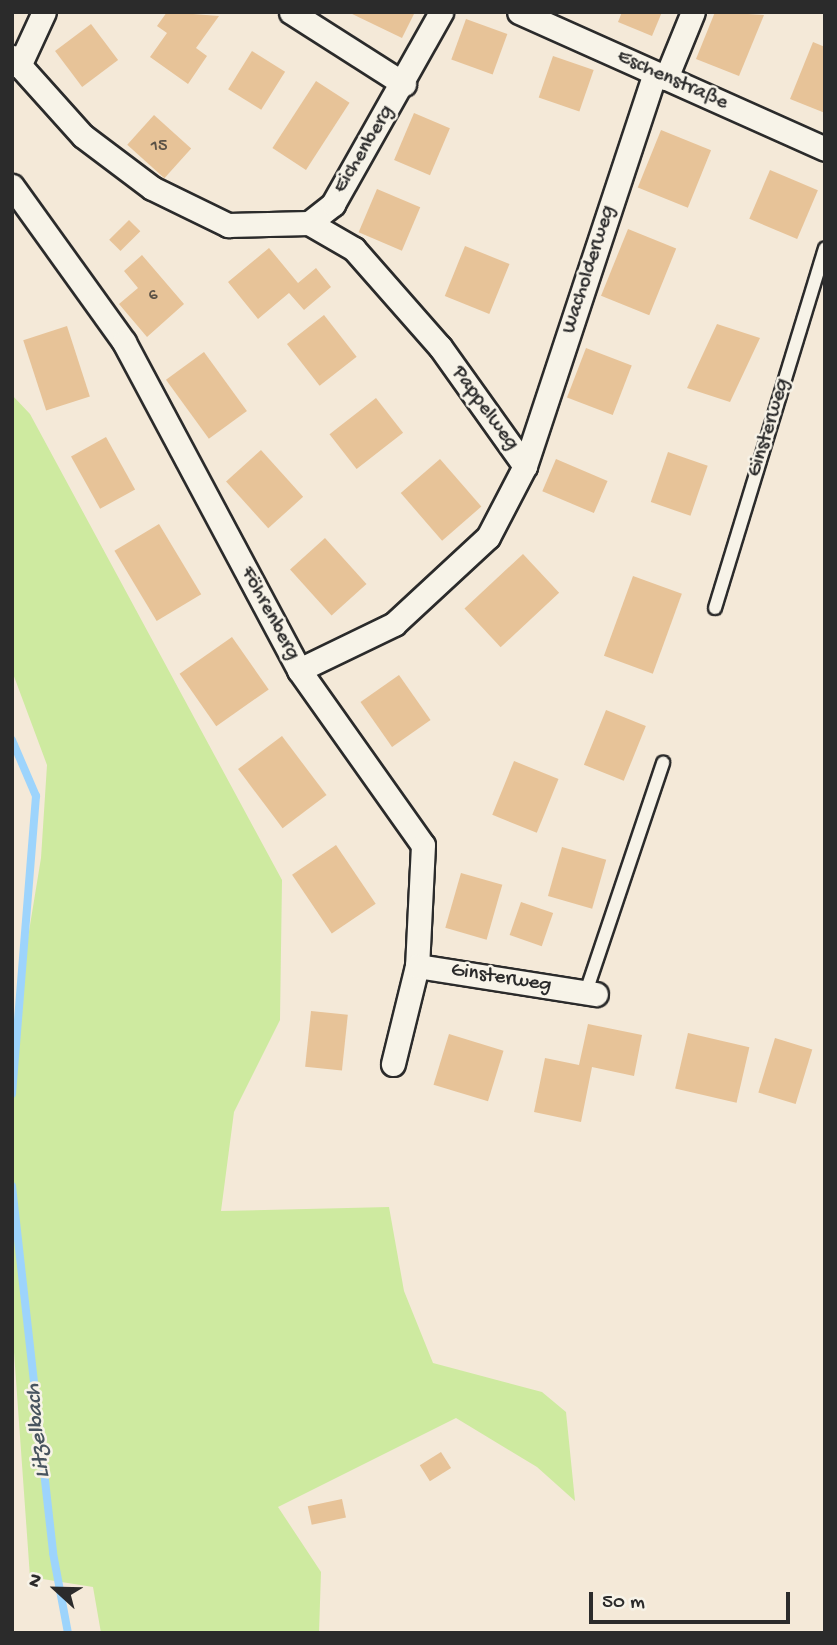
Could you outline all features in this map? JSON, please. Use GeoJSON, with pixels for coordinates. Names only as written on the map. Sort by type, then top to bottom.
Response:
{"type":"FeatureCollection","features":[{"type":"Feature","properties":{"kind":"street"},"geometry":{"type":"LineString","coordinates":[[44,12],[16,62],[83,136],[152,188],[228,225],[309,223]]}},
{"type":"Feature","properties":{"kind":"street"},"geometry":{"type":"LineString","coordinates":[[291,12],[404,84]]}},
{"type":"Feature","properties":{"kind":"street","name":"Eichenberg"},"geometry":{"type":"LineString","coordinates":[[309,223],[333,204],[404,84],[441,12]]}},
{"type":"Feature","properties":{"kind":"street","name":"Eschenstraße"},"geometry":{"type":"LineString","coordinates":[[519,12],[825,149]]}},
{"type":"Feature","properties":{"kind":"street","name":"Wacholderweg"},"geometry":{"type":"LineString","coordinates":[[525,466],[661,76],[693,12]]}},
{"type":"Feature","properties":{"kind":"street","name":"Föhrenberg"},"geometry":{"type":"LineString","coordinates":[[12,186],[124,342],[299,670],[423,845],[417,966],[393,1064]]}},
{"type":"Feature","properties":{"kind":"street","name":"Pappelweg"},"geometry":{"type":"LineString","coordinates":[[299,670],[394,624],[488,537],[525,466],[440,347],[354,249],[309,223]]}},
{"type":"Feature","properties":{"kind":"street","name":"Ginsterweg"},"geometry":{"type":"LineString","coordinates":[[417,966],[591,993]]}},
{"type":"Feature","properties":{"kind":"lane","name":"Ginsterweg"},"geometry":{"type":"LineString","coordinates":[[715,608],[825,248]]}},
{"type":"Feature","properties":{"kind":"lane","name":"Ginsterweg"},"geometry":{"type":"LineString","coordinates":[[591,993],[663,763]]}},
{"type":"Feature","properties":{"kind":"green space"},"geometry":{"type":"Polygon","coordinates":[[[12,395],[30,414],[282,880],[280,1020],[234,1112],[221,1211],[389,1207],[404,1291],[433,1363],[542,1392],[566,1412],[575,1501],[537,1467],[456,1418],[278,1507],[321,1572],[319,1633],[101,1633],[93,1587],[30,1577],[12,1324],[12,1035],[41,858],[47,765],[12,671],[12,395]]]}},
{"type":"Feature","properties":{"kind":"building"},"geometry":{"type":"Polygon","coordinates":[[[167,12],[219,16],[196,48],[207,56],[188,84],[150,57],[167,33],[157,26],[167,12]]]}},
{"type":"Feature","properties":{"kind":"building"},"geometry":{"type":"Polygon","coordinates":[[[348,12],[415,12],[402,38],[348,12]]]}},
{"type":"Feature","properties":{"kind":"building"},"geometry":{"type":"Polygon","coordinates":[[[622,12],[662,12],[652,36],[618,22],[622,12]]]}},
{"type":"Feature","properties":{"kind":"building"},"geometry":{"type":"Polygon","coordinates":[[[715,12],[764,15],[739,76],[696,59],[715,12]]]}},
{"type":"Feature","properties":{"kind":"building"},"geometry":{"type":"Polygon","coordinates":[[[466,19],[507,34],[493,74],[451,59],[466,19]]]}},
{"type":"Feature","properties":{"kind":"building"},"geometry":{"type":"Polygon","coordinates":[[[91,24],[118,60],[82,87],[55,51],[91,24]]]}},
{"type":"Feature","properties":{"kind":"building"},"geometry":{"type":"Polygon","coordinates":[[[813,42],[825,47],[825,113],[790,99],[813,42]]]}},
{"type":"Feature","properties":{"kind":"building"},"geometry":{"type":"Polygon","coordinates":[[[252,51],[285,72],[261,110],[228,89],[252,51]]]}},
{"type":"Feature","properties":{"kind":"building"},"geometry":{"type":"Polygon","coordinates":[[[553,56],[594,70],[579,112],[539,98],[553,56]]]}},
{"type":"Feature","properties":{"kind":"building"},"geometry":{"type":"Polygon","coordinates":[[[316,81],[350,103],[306,170],[272,148],[316,81]]]}},
{"type":"Feature","properties":{"kind":"building"},"geometry":{"type":"Polygon","coordinates":[[[414,113],[450,128],[430,175],[394,160],[414,113]]]}},
{"type":"Feature","properties":{"kind":"building"},"geometry":{"type":"Polygon","coordinates":[[[154,115],[191,148],[164,178],[127,145],[154,115]]]}},
{"type":"Feature","properties":{"kind":"building"},"geometry":{"type":"Polygon","coordinates":[[[661,130],[711,150],[688,208],[638,187],[661,130]]]}},
{"type":"Feature","properties":{"kind":"building"},"geometry":{"type":"Polygon","coordinates":[[[770,170],[818,190],[797,239],[749,219],[770,170]]]}},
{"type":"Feature","properties":{"kind":"building"},"geometry":{"type":"Polygon","coordinates":[[[377,189],[420,207],[402,251],[359,232],[377,189]]]}},
{"type":"Feature","properties":{"kind":"building"},"geometry":{"type":"Polygon","coordinates":[[[129,220],[140,231],[121,251],[109,240],[129,220]]]}},
{"type":"Feature","properties":{"kind":"building"},"geometry":{"type":"Polygon","coordinates":[[[628,229],[676,248],[649,315],[601,296],[628,229]]]}},
{"type":"Feature","properties":{"kind":"building"},"geometry":{"type":"Polygon","coordinates":[[[465,246],[510,264],[489,314],[445,296],[465,246]]]}},
{"type":"Feature","properties":{"kind":"building"},"geometry":{"type":"Polygon","coordinates":[[[269,248],[298,283],[316,268],[331,287],[304,310],[289,293],[258,319],[228,282],[269,248]]]}},
{"type":"Feature","properties":{"kind":"building"},"geometry":{"type":"Polygon","coordinates":[[[142,255],[184,304],[147,337],[119,304],[138,288],[124,271],[142,255]]]}},
{"type":"Feature","properties":{"kind":"building"},"geometry":{"type":"Polygon","coordinates":[[[324,315],[357,357],[320,386],[287,344],[324,315]]]}},
{"type":"Feature","properties":{"kind":"building"},"geometry":{"type":"Polygon","coordinates":[[[717,324],[760,338],[730,402],[687,388],[717,324]]]}},
{"type":"Feature","properties":{"kind":"building"},"geometry":{"type":"Polygon","coordinates":[[[67,326],[90,396],[46,411],[23,340],[67,326]]]}},
{"type":"Feature","properties":{"kind":"building"},"geometry":{"type":"Polygon","coordinates":[[[586,348],[632,366],[613,415],[567,397],[586,348]]]}},
{"type":"Feature","properties":{"kind":"building"},"geometry":{"type":"Polygon","coordinates":[[[204,352],[247,411],[209,439],[166,380],[204,352]]]}},
{"type":"Feature","properties":{"kind":"building"},"geometry":{"type":"Polygon","coordinates":[[[376,398],[403,433],[357,469],[330,434],[376,398]]]}},
{"type":"Feature","properties":{"kind":"building"},"geometry":{"type":"Polygon","coordinates":[[[106,437],[135,489],[100,509],[71,456],[106,437]]]}},
{"type":"Feature","properties":{"kind":"building"},"geometry":{"type":"Polygon","coordinates":[[[261,450],[303,497],[268,528],[226,481],[261,450]]]}},
{"type":"Feature","properties":{"kind":"building"},"geometry":{"type":"Polygon","coordinates":[[[668,452],[708,466],[690,516],[651,502],[668,452]]]}},
{"type":"Feature","properties":{"kind":"building"},"geometry":{"type":"Polygon","coordinates":[[[440,459],[481,507],[442,541],[401,493],[440,459]]]}},
{"type":"Feature","properties":{"kind":"building"},"geometry":{"type":"Polygon","coordinates":[[[556,459],[608,481],[594,513],[542,491],[556,459]]]}},
{"type":"Feature","properties":{"kind":"building"},"geometry":{"type":"Polygon","coordinates":[[[159,524],[201,594],[157,621],[114,551],[159,524]]]}},
{"type":"Feature","properties":{"kind":"building"},"geometry":{"type":"Polygon","coordinates":[[[325,538],[366,584],[332,616],[290,569],[325,538]]]}},
{"type":"Feature","properties":{"kind":"building"},"geometry":{"type":"Polygon","coordinates":[[[523,554],[559,593],[501,647],[464,609],[523,554]]]}},
{"type":"Feature","properties":{"kind":"building"},"geometry":{"type":"Polygon","coordinates":[[[633,576],[682,594],[653,674],[604,656],[633,576]]]}},
{"type":"Feature","properties":{"kind":"building"},"geometry":{"type":"Polygon","coordinates":[[[232,637],[269,689],[216,726],[180,674],[232,637]]]}},
{"type":"Feature","properties":{"kind":"building"},"geometry":{"type":"Polygon","coordinates":[[[399,675],[431,720],[392,747],[360,702],[399,675]]]}},
{"type":"Feature","properties":{"kind":"building"},"geometry":{"type":"Polygon","coordinates":[[[606,710],[646,726],[624,781],[584,765],[606,710]]]}},
{"type":"Feature","properties":{"kind":"building"},"geometry":{"type":"Polygon","coordinates":[[[282,736],[327,795],[283,828],[238,769],[282,736]]]}},
{"type":"Feature","properties":{"kind":"building"},"geometry":{"type":"Polygon","coordinates":[[[514,761],[559,779],[537,833],[492,815],[514,761]]]}},
{"type":"Feature","properties":{"kind":"building"},"geometry":{"type":"Polygon","coordinates":[[[336,845],[376,904],[332,933],[292,875],[336,845]]]}},
{"type":"Feature","properties":{"kind":"building"},"geometry":{"type":"Polygon","coordinates":[[[562,847],[606,860],[592,909],[548,896],[562,847]]]}},
{"type":"Feature","properties":{"kind":"building"},"geometry":{"type":"Polygon","coordinates":[[[461,873],[502,885],[487,940],[445,928],[461,873]]]}},
{"type":"Feature","properties":{"kind":"building"},"geometry":{"type":"Polygon","coordinates":[[[521,902],[553,913],[542,946],[510,935],[521,902]]]}},
{"type":"Feature","properties":{"kind":"building"},"geometry":{"type":"Polygon","coordinates":[[[311,1011],[348,1015],[342,1071],[305,1067],[311,1011]]]}},
{"type":"Feature","properties":{"kind":"building"},"geometry":{"type":"Polygon","coordinates":[[[588,1024],[642,1035],[634,1076],[592,1067],[581,1122],[534,1112],[545,1058],[579,1065],[588,1024]]]}},
{"type":"Feature","properties":{"kind":"building"},"geometry":{"type":"Polygon","coordinates":[[[688,1033],[749,1047],[737,1103],[675,1089],[688,1033]]]}},
{"type":"Feature","properties":{"kind":"building"},"geometry":{"type":"Polygon","coordinates":[[[449,1034],[504,1051],[488,1101],[434,1085],[449,1034]]]}},
{"type":"Feature","properties":{"kind":"building"},"geometry":{"type":"Polygon","coordinates":[[[775,1038],[812,1049],[796,1104],[758,1093],[775,1038]]]}},
{"type":"Feature","properties":{"kind":"building"},"geometry":{"type":"Polygon","coordinates":[[[441,1452],[451,1468],[430,1481],[420,1465],[441,1452]]]}},
{"type":"Feature","properties":{"kind":"building"},"geometry":{"type":"Polygon","coordinates":[[[342,1499],[346,1518],[312,1525],[308,1506],[342,1499]]]}},
{"type":"Feature","properties":{"kind":"waterway","name":"Litzelbach"},"geometry":{"type":"LineString","coordinates":[[12,740],[36,796],[12,1094]]}},
{"type":"Feature","properties":{"kind":"waterway","name":"Litzelbach"},"geometry":{"type":"LineString","coordinates":[[12,1186],[53,1553],[68,1633]]}}]}
